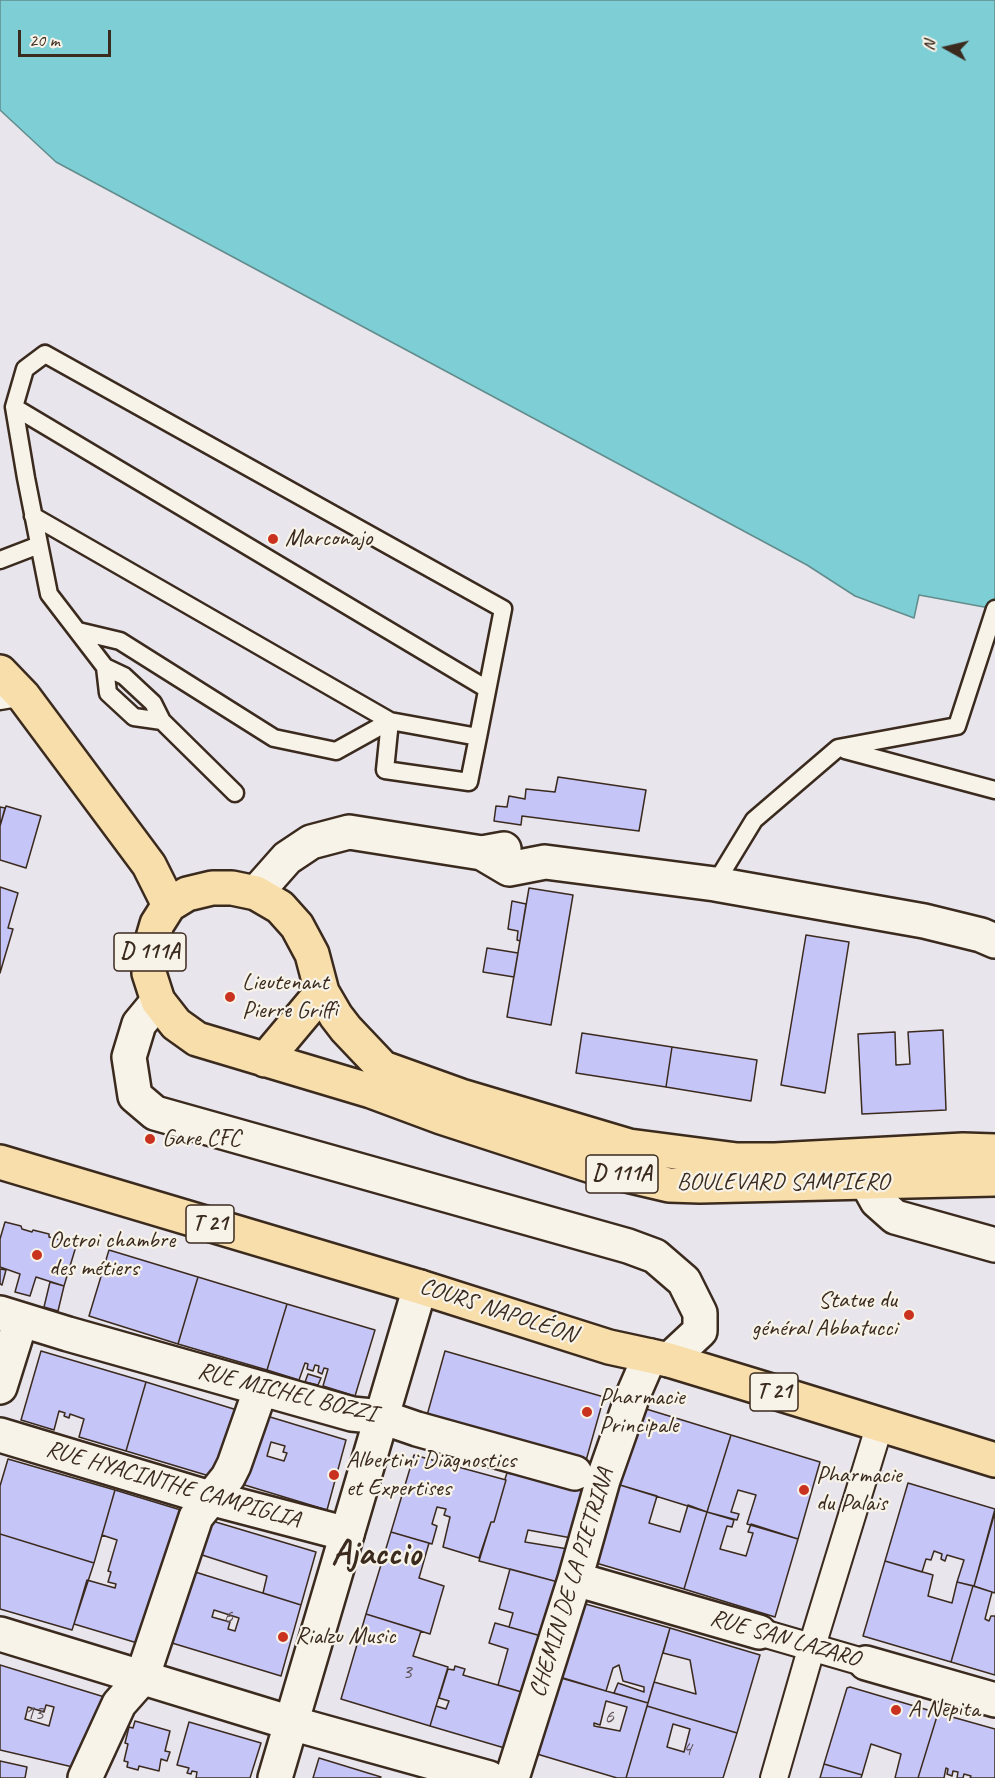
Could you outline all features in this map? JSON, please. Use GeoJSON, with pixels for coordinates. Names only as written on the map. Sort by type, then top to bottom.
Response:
{"type":"FeatureCollection","features":[{"type":"Feature","properties":{"kind":"main road"},"geometry":{"type":"LineString","coordinates":[[0,672],[12,699],[149,865],[169,905]]}},
{"type":"Feature","properties":{"kind":"main road","name":"D 111A"},"geometry":{"type":"LineString","coordinates":[[265,1060],[197,1039],[176,1024],[158,1001],[149,973],[150,948],[157,924],[169,905],[187,894],[212,888],[232,888],[256,893],[280,907],[297,926],[312,954],[322,992]]}},
{"type":"Feature","properties":{"kind":"main road"},"geometry":{"type":"LineString","coordinates":[[265,1060],[322,992]]}},
{"type":"Feature","properties":{"kind":"main road","name":"BOULEVARD SAMPIERO"},"geometry":{"type":"LineString","coordinates":[[322,992],[346,1029],[383,1068],[460,1096],[629,1146],[736,1160],[963,1150],[995,1151]]}},
{"type":"Feature","properties":{"kind":"main road","name":"BOULEVARD SAMPIERO"},"geometry":{"type":"LineString","coordinates":[[265,1060],[371,1091],[601,1169],[669,1185],[995,1179]]}},
{"type":"Feature","properties":{"kind":"main road","name":"COURS NAPOLÉON"},"geometry":{"type":"LineString","coordinates":[[0,1162],[420,1287],[609,1347],[659,1358],[995,1460]]}},
{"type":"Feature","properties":{"kind":"street"},"geometry":{"type":"LineString","coordinates":[[256,893],[287,858],[312,842],[349,832],[482,853],[509,869],[545,862],[715,884],[924,921],[981,935],[995,941]]}},
{"type":"Feature","properties":{"kind":"street"},"geometry":{"type":"LineString","coordinates":[[158,1001],[139,1024],[129,1057],[135,1096],[155,1113],[628,1246],[655,1256],[684,1281],[700,1313],[700,1331],[659,1358]]}},
{"type":"Feature","properties":{"kind":"street"},"geometry":{"type":"LineString","coordinates":[[867,1183],[877,1201],[895,1217],[995,1245]]}},
{"type":"Feature","properties":{"kind":"street"},"geometry":{"type":"LineString","coordinates":[[275,1778],[420,1287]]}},
{"type":"Feature","properties":{"kind":"street"},"geometry":{"type":"LineString","coordinates":[[0,1387],[10,1316]]}},
{"type":"Feature","properties":{"kind":"street","name":"RUE MICHEL BOZZI"},"geometry":{"type":"LineString","coordinates":[[10,1316],[352,1414],[382,1417],[575,1473]]}},
{"type":"Feature","properties":{"kind":"street","name":"CHEMIN DE LA PIETRINA"},"geometry":{"type":"LineString","coordinates":[[512,1778],[575,1579],[603,1480],[633,1395],[659,1358]]}},
{"type":"Feature","properties":{"kind":"street"},"geometry":{"type":"LineString","coordinates":[[84,1778],[119,1704],[142,1678],[196,1517],[234,1466],[261,1388]]}},
{"type":"Feature","properties":{"kind":"street"},"geometry":{"type":"LineString","coordinates":[[774,1778],[879,1424]]}},
{"type":"Feature","properties":{"kind":"street","name":"RUE HYACINTHE CAMPIGLIA"},"geometry":{"type":"LineString","coordinates":[[0,1435],[210,1498],[347,1534]]}},
{"type":"Feature","properties":{"kind":"street","name":"RUE SAN LAZARO"},"geometry":{"type":"LineString","coordinates":[[575,1579],[995,1700]]}},
{"type":"Feature","properties":{"kind":"street"},"geometry":{"type":"LineString","coordinates":[[0,1634],[291,1723],[489,1778]]}},
{"type":"Feature","properties":{"kind":"lane"},"geometry":{"type":"LineString","coordinates":[[235,793],[162,721],[153,703],[124,676],[105,667],[49,594],[14,407],[25,369],[45,354],[502,609],[470,782],[385,770],[390,721]]}},
{"type":"Feature","properties":{"kind":"lane"},"geometry":{"type":"LineString","coordinates":[[14,407],[487,689]]}},
{"type":"Feature","properties":{"kind":"lane"},"geometry":{"type":"LineString","coordinates":[[33,516],[390,721],[478,737]]}},
{"type":"Feature","properties":{"kind":"lane"},"geometry":{"type":"LineString","coordinates":[[0,560],[39,545]]}},
{"type":"Feature","properties":{"kind":"lane"},"geometry":{"type":"LineString","coordinates":[[715,884],[754,820],[838,748],[957,726],[994,609]]}},
{"type":"Feature","properties":{"kind":"lane"},"geometry":{"type":"LineString","coordinates":[[78,631],[120,641],[274,738],[336,751],[390,721]]}},
{"type":"Feature","properties":{"kind":"lane"},"geometry":{"type":"LineString","coordinates":[[105,667],[108,693],[134,717],[162,721]]}},
{"type":"Feature","properties":{"kind":"lane"},"geometry":{"type":"LineString","coordinates":[[838,748],[995,790]]}},
{"type":"Feature","properties":{"kind":"water"},"geometry":{"type":"Polygon","coordinates":[[[0,0],[995,0],[995,609],[919,595],[914,618],[855,596],[807,565],[56,162],[0,110],[0,0]]]}},
{"type":"Feature","properties":{"kind":"building"},"geometry":{"type":"Polygon","coordinates":[[[558,777],[646,790],[639,831],[522,816],[521,825],[494,821],[496,806],[507,807],[509,796],[525,799],[526,789],[555,792],[558,777]]]}},
{"type":"Feature","properties":{"kind":"building"},"geometry":{"type":"Polygon","coordinates":[[[6,806],[41,816],[26,868],[0,860],[0,826],[6,806]]]}},
{"type":"Feature","properties":{"kind":"building"},"geometry":{"type":"Polygon","coordinates":[[[0,807],[5,808],[0,826],[0,807]]]}},
{"type":"Feature","properties":{"kind":"building"},"geometry":{"type":"Polygon","coordinates":[[[0,887],[18,893],[8,928],[13,929],[0,973],[0,887]]]}},
{"type":"Feature","properties":{"kind":"building"},"geometry":{"type":"Polygon","coordinates":[[[529,888],[573,895],[551,1025],[507,1017],[529,888]]]}},
{"type":"Feature","properties":{"kind":"building"},"geometry":{"type":"Polygon","coordinates":[[[512,901],[526,904],[520,941],[517,940],[518,931],[508,929],[512,901]]]}},
{"type":"Feature","properties":{"kind":"building"},"geometry":{"type":"Polygon","coordinates":[[[806,935],[849,942],[825,1093],[781,1085],[806,935]]]}},
{"type":"Feature","properties":{"kind":"building"},"geometry":{"type":"Polygon","coordinates":[[[487,948],[518,953],[514,977],[483,972],[487,948]]]}},
{"type":"Feature","properties":{"kind":"building"},"geometry":{"type":"Polygon","coordinates":[[[943,1030],[946,1110],[862,1114],[858,1034],[895,1032],[896,1065],[910,1064],[908,1032],[943,1030]]]}},
{"type":"Feature","properties":{"kind":"building"},"geometry":{"type":"Polygon","coordinates":[[[582,1033],[672,1047],[666,1087],[576,1073],[582,1033]]]}},
{"type":"Feature","properties":{"kind":"building"},"geometry":{"type":"Polygon","coordinates":[[[672,1047],[757,1060],[751,1101],[666,1087],[672,1047]]]}},
{"type":"Feature","properties":{"kind":"building","name":"Octroi chambre des métiers"},"geometry":{"type":"Polygon","coordinates":[[[5,1222],[21,1226],[22,1229],[32,1232],[33,1230],[49,1234],[49,1237],[77,1243],[64,1286],[36,1277],[30,1296],[15,1292],[20,1274],[0,1267],[0,1239],[5,1222]]]}},
{"type":"Feature","properties":{"kind":"building"},"geometry":{"type":"Polygon","coordinates":[[[109,1250],[198,1277],[178,1344],[89,1316],[109,1250]]]}},
{"type":"Feature","properties":{"kind":"building"},"geometry":{"type":"Polygon","coordinates":[[[0,1269],[6,1270],[2,1285],[0,1284],[0,1269]]]}},
{"type":"Feature","properties":{"kind":"building"},"geometry":{"type":"Polygon","coordinates":[[[198,1277],[287,1304],[267,1370],[178,1344],[198,1277]]]}},
{"type":"Feature","properties":{"kind":"building"},"geometry":{"type":"Polygon","coordinates":[[[50,1282],[64,1286],[58,1311],[44,1307],[50,1282]]]}},
{"type":"Feature","properties":{"kind":"building"},"geometry":{"type":"Polygon","coordinates":[[[287,1304],[375,1330],[355,1396],[323,1386],[328,1369],[324,1368],[322,1374],[318,1372],[319,1366],[315,1365],[313,1371],[307,1369],[308,1364],[305,1363],[299,1380],[267,1370],[287,1304]]]}},
{"type":"Feature","properties":{"kind":"building"},"geometry":{"type":"Polygon","coordinates":[[[41,1351],[146,1382],[126,1451],[79,1437],[84,1419],[70,1414],[69,1418],[64,1416],[65,1413],[59,1411],[54,1430],[21,1420],[41,1351]]]}},
{"type":"Feature","properties":{"kind":"building"},"geometry":{"type":"Polygon","coordinates":[[[445,1351],[604,1397],[585,1464],[426,1419],[445,1351]]]}},
{"type":"Feature","properties":{"kind":"building"},"geometry":{"type":"Polygon","coordinates":[[[308,1374],[321,1378],[318,1385],[305,1382],[308,1374]]]}},
{"type":"Feature","properties":{"kind":"building"},"geometry":{"type":"Polygon","coordinates":[[[146,1382],[237,1410],[216,1478],[126,1451],[146,1382]]]}},
{"type":"Feature","properties":{"kind":"building"},"geometry":{"type":"Polygon","coordinates":[[[643,1408],[731,1435],[707,1512],[620,1485],[643,1408]]]}},
{"type":"Feature","properties":{"kind":"building"},"geometry":{"type":"Polygon","coordinates":[[[257,1413],[346,1440],[327,1510],[238,1483],[257,1413]],[[271,1442],[267,1456],[284,1461],[287,1453],[283,1452],[285,1446],[271,1442]]]}},
{"type":"Feature","properties":{"kind":"building"},"geometry":{"type":"Polygon","coordinates":[[[731,1435],[820,1462],[798,1539],[747,1524],[756,1495],[738,1490],[731,1512],[739,1514],[737,1520],[707,1512],[731,1435]]]}},
{"type":"Feature","properties":{"kind":"building"},"geometry":{"type":"Polygon","coordinates":[[[414,1455],[506,1480],[494,1522],[491,1522],[479,1558],[443,1547],[450,1517],[444,1515],[446,1509],[437,1507],[432,1524],[437,1526],[432,1544],[391,1532],[414,1455]]]}},
{"type":"Feature","properties":{"kind":"building"},"geometry":{"type":"Polygon","coordinates":[[[8,1459],[115,1490],[94,1563],[0,1534],[0,1486],[8,1459]]]}},
{"type":"Feature","properties":{"kind":"building"},"geometry":{"type":"Polygon","coordinates":[[[507,1473],[591,1488],[577,1539],[528,1530],[525,1542],[568,1549],[558,1582],[479,1561],[491,1522],[494,1522],[507,1473]]]}},
{"type":"Feature","properties":{"kind":"building"},"geometry":{"type":"Polygon","coordinates":[[[908,1483],[995,1509],[974,1586],[957,1582],[964,1560],[947,1555],[945,1561],[941,1559],[942,1554],[934,1551],[931,1560],[926,1559],[922,1572],[885,1561],[908,1483]]]}},
{"type":"Feature","properties":{"kind":"building"},"geometry":{"type":"Polygon","coordinates":[[[620,1485],[657,1496],[649,1523],[680,1532],[688,1505],[707,1512],[684,1589],[596,1563],[620,1485]]]}},
{"type":"Feature","properties":{"kind":"building"},"geometry":{"type":"Polygon","coordinates":[[[115,1490],[184,1511],[144,1645],[74,1624],[87,1580],[115,1588],[116,1584],[108,1582],[111,1572],[108,1571],[117,1540],[102,1535],[115,1490]]]}},
{"type":"Feature","properties":{"kind":"building"},"geometry":{"type":"Polygon","coordinates":[[[707,1512],[734,1520],[732,1527],[727,1526],[720,1549],[746,1556],[753,1533],[748,1532],[751,1524],[798,1539],[775,1617],[684,1589],[707,1512]]]}},
{"type":"Feature","properties":{"kind":"building"},"geometry":{"type":"Polygon","coordinates":[[[995,1512],[995,1593],[974,1586],[995,1512]]]}},
{"type":"Feature","properties":{"kind":"building"},"geometry":{"type":"Polygon","coordinates":[[[209,1520],[316,1552],[301,1605],[263,1593],[267,1576],[199,1554],[209,1520]]]}},
{"type":"Feature","properties":{"kind":"building"},"geometry":{"type":"Polygon","coordinates":[[[391,1532],[429,1543],[419,1578],[444,1586],[430,1634],[366,1614],[391,1532]]]}},
{"type":"Feature","properties":{"kind":"building"},"geometry":{"type":"Polygon","coordinates":[[[0,1534],[94,1563],[72,1630],[0,1609],[0,1534]]]}},
{"type":"Feature","properties":{"kind":"building"},"geometry":{"type":"Polygon","coordinates":[[[885,1561],[933,1575],[928,1596],[952,1603],[957,1582],[973,1586],[951,1662],[863,1636],[885,1561]]]}},
{"type":"Feature","properties":{"kind":"building"},"geometry":{"type":"Polygon","coordinates":[[[510,1569],[558,1582],[541,1636],[509,1627],[513,1613],[499,1609],[510,1569]]]}},
{"type":"Feature","properties":{"kind":"building"},"geometry":{"type":"Polygon","coordinates":[[[192,1571],[301,1605],[281,1676],[172,1643],[192,1571]],[[214,1610],[212,1617],[230,1622],[228,1629],[235,1631],[239,1618],[214,1610]]]}},
{"type":"Feature","properties":{"kind":"building"},"geometry":{"type":"Polygon","coordinates":[[[973,1586],[992,1592],[985,1619],[989,1621],[991,1616],[995,1616],[995,1675],[951,1662],[973,1586]]]}},
{"type":"Feature","properties":{"kind":"building"},"geometry":{"type":"Polygon","coordinates":[[[582,1603],[670,1628],[648,1703],[614,1693],[618,1683],[644,1692],[644,1687],[623,1681],[619,1665],[613,1668],[606,1691],[560,1677],[582,1603]]]}},
{"type":"Feature","properties":{"kind":"building"},"geometry":{"type":"Polygon","coordinates":[[[366,1614],[421,1631],[413,1656],[448,1667],[430,1726],[341,1699],[366,1614]]]}},
{"type":"Feature","properties":{"kind":"building"},"geometry":{"type":"Polygon","coordinates":[[[495,1623],[541,1636],[525,1693],[498,1685],[508,1649],[489,1643],[495,1623]]]}},
{"type":"Feature","properties":{"kind":"building"},"geometry":{"type":"Polygon","coordinates":[[[670,1628],[760,1655],[737,1733],[647,1706],[654,1682],[696,1694],[690,1660],[663,1653],[670,1628]]]}},
{"type":"Feature","properties":{"kind":"building"},"geometry":{"type":"Polygon","coordinates":[[[0,1665],[111,1699],[77,1768],[0,1750],[0,1665]],[[46,1705],[44,1712],[28,1707],[25,1719],[49,1726],[54,1707],[46,1705]]]}},
{"type":"Feature","properties":{"kind":"building"},"geometry":{"type":"Polygon","coordinates":[[[455,1666],[465,1669],[463,1675],[525,1693],[508,1749],[430,1726],[436,1706],[446,1709],[449,1701],[439,1698],[448,1669],[454,1670],[455,1666]]]}},
{"type":"Feature","properties":{"kind":"building"},"geometry":{"type":"Polygon","coordinates":[[[561,1678],[648,1703],[626,1778],[617,1778],[537,1754],[561,1678]],[[606,1701],[600,1725],[594,1723],[594,1726],[620,1731],[627,1707],[606,1701]]]}},
{"type":"Feature","properties":{"kind":"building"},"geometry":{"type":"Polygon","coordinates":[[[847,1688],[938,1713],[918,1778],[895,1778],[901,1754],[871,1744],[862,1775],[824,1764],[847,1688]]]}},
{"type":"Feature","properties":{"kind":"building"},"geometry":{"type":"Polygon","coordinates":[[[647,1706],[737,1733],[723,1778],[626,1778],[647,1706]],[[673,1724],[667,1747],[684,1752],[690,1729],[673,1724]]]}},
{"type":"Feature","properties":{"kind":"building"},"geometry":{"type":"Polygon","coordinates":[[[938,1713],[995,1729],[995,1778],[970,1778],[971,1776],[964,1774],[963,1778],[957,1778],[958,1772],[953,1771],[952,1776],[947,1774],[948,1769],[946,1768],[944,1778],[918,1778],[938,1713]]]}},
{"type":"Feature","properties":{"kind":"building"},"geometry":{"type":"Polygon","coordinates":[[[135,1721],[170,1731],[165,1751],[170,1752],[167,1761],[161,1759],[159,1771],[139,1766],[138,1770],[127,1767],[128,1762],[124,1761],[129,1727],[133,1728],[135,1721]]]}},
{"type":"Feature","properties":{"kind":"building"},"geometry":{"type":"Polygon","coordinates":[[[189,1722],[261,1743],[250,1778],[196,1778],[197,1772],[187,1773],[189,1768],[177,1765],[189,1722]]]}},
{"type":"Feature","properties":{"kind":"building"},"geometry":{"type":"Polygon","coordinates":[[[319,1758],[381,1777],[313,1778],[319,1758]]]}},
{"type":"Feature","properties":{"kind":"building"},"geometry":{"type":"Polygon","coordinates":[[[0,1761],[27,1767],[25,1778],[0,1778],[0,1761]]]}},
{"type":"Feature","properties":{"kind":"building"},"geometry":{"type":"Polygon","coordinates":[[[824,1764],[862,1775],[861,1778],[820,1778],[824,1764]]]}},
{"type":"Feature","properties":{"kind":"place","name":"Marconajo"},"geometry":{"type":"Point","coordinates":[273,539]}},
{"type":"Feature","properties":{"kind":"place","name":"Lieutenant Pierre Griffi"},"geometry":{"type":"Point","coordinates":[230,997]}},
{"type":"Feature","properties":{"kind":"place","name":"Gare CFC"},"geometry":{"type":"Point","coordinates":[150,1139]}},
{"type":"Feature","properties":{"kind":"place","name":"Octroi chambre des métiers"},"geometry":{"type":"Point","coordinates":[37,1255]}},
{"type":"Feature","properties":{"kind":"place","name":"Statue du général Abbatucci"},"geometry":{"type":"Point","coordinates":[909,1315]}},
{"type":"Feature","properties":{"kind":"place","name":"Pharmacie Principale"},"geometry":{"type":"Point","coordinates":[587,1412]}},
{"type":"Feature","properties":{"kind":"place","name":"Albertini Diagnostics et Expertises"},"geometry":{"type":"Point","coordinates":[334,1475]}},
{"type":"Feature","properties":{"kind":"place","name":"Pharmacie du Palais"},"geometry":{"type":"Point","coordinates":[804,1490]}},
{"type":"Feature","properties":{"kind":"place","name":"Rialzu Music"},"geometry":{"type":"Point","coordinates":[283,1637]}},
{"type":"Feature","properties":{"kind":"place","name":"A Nepita"},"geometry":{"type":"Point","coordinates":[896,1710]}},
{"type":"Feature","properties":{"kind":"district","name":"Ajaccio"},"geometry":{"type":"Point","coordinates":[376,1555]}}]}
